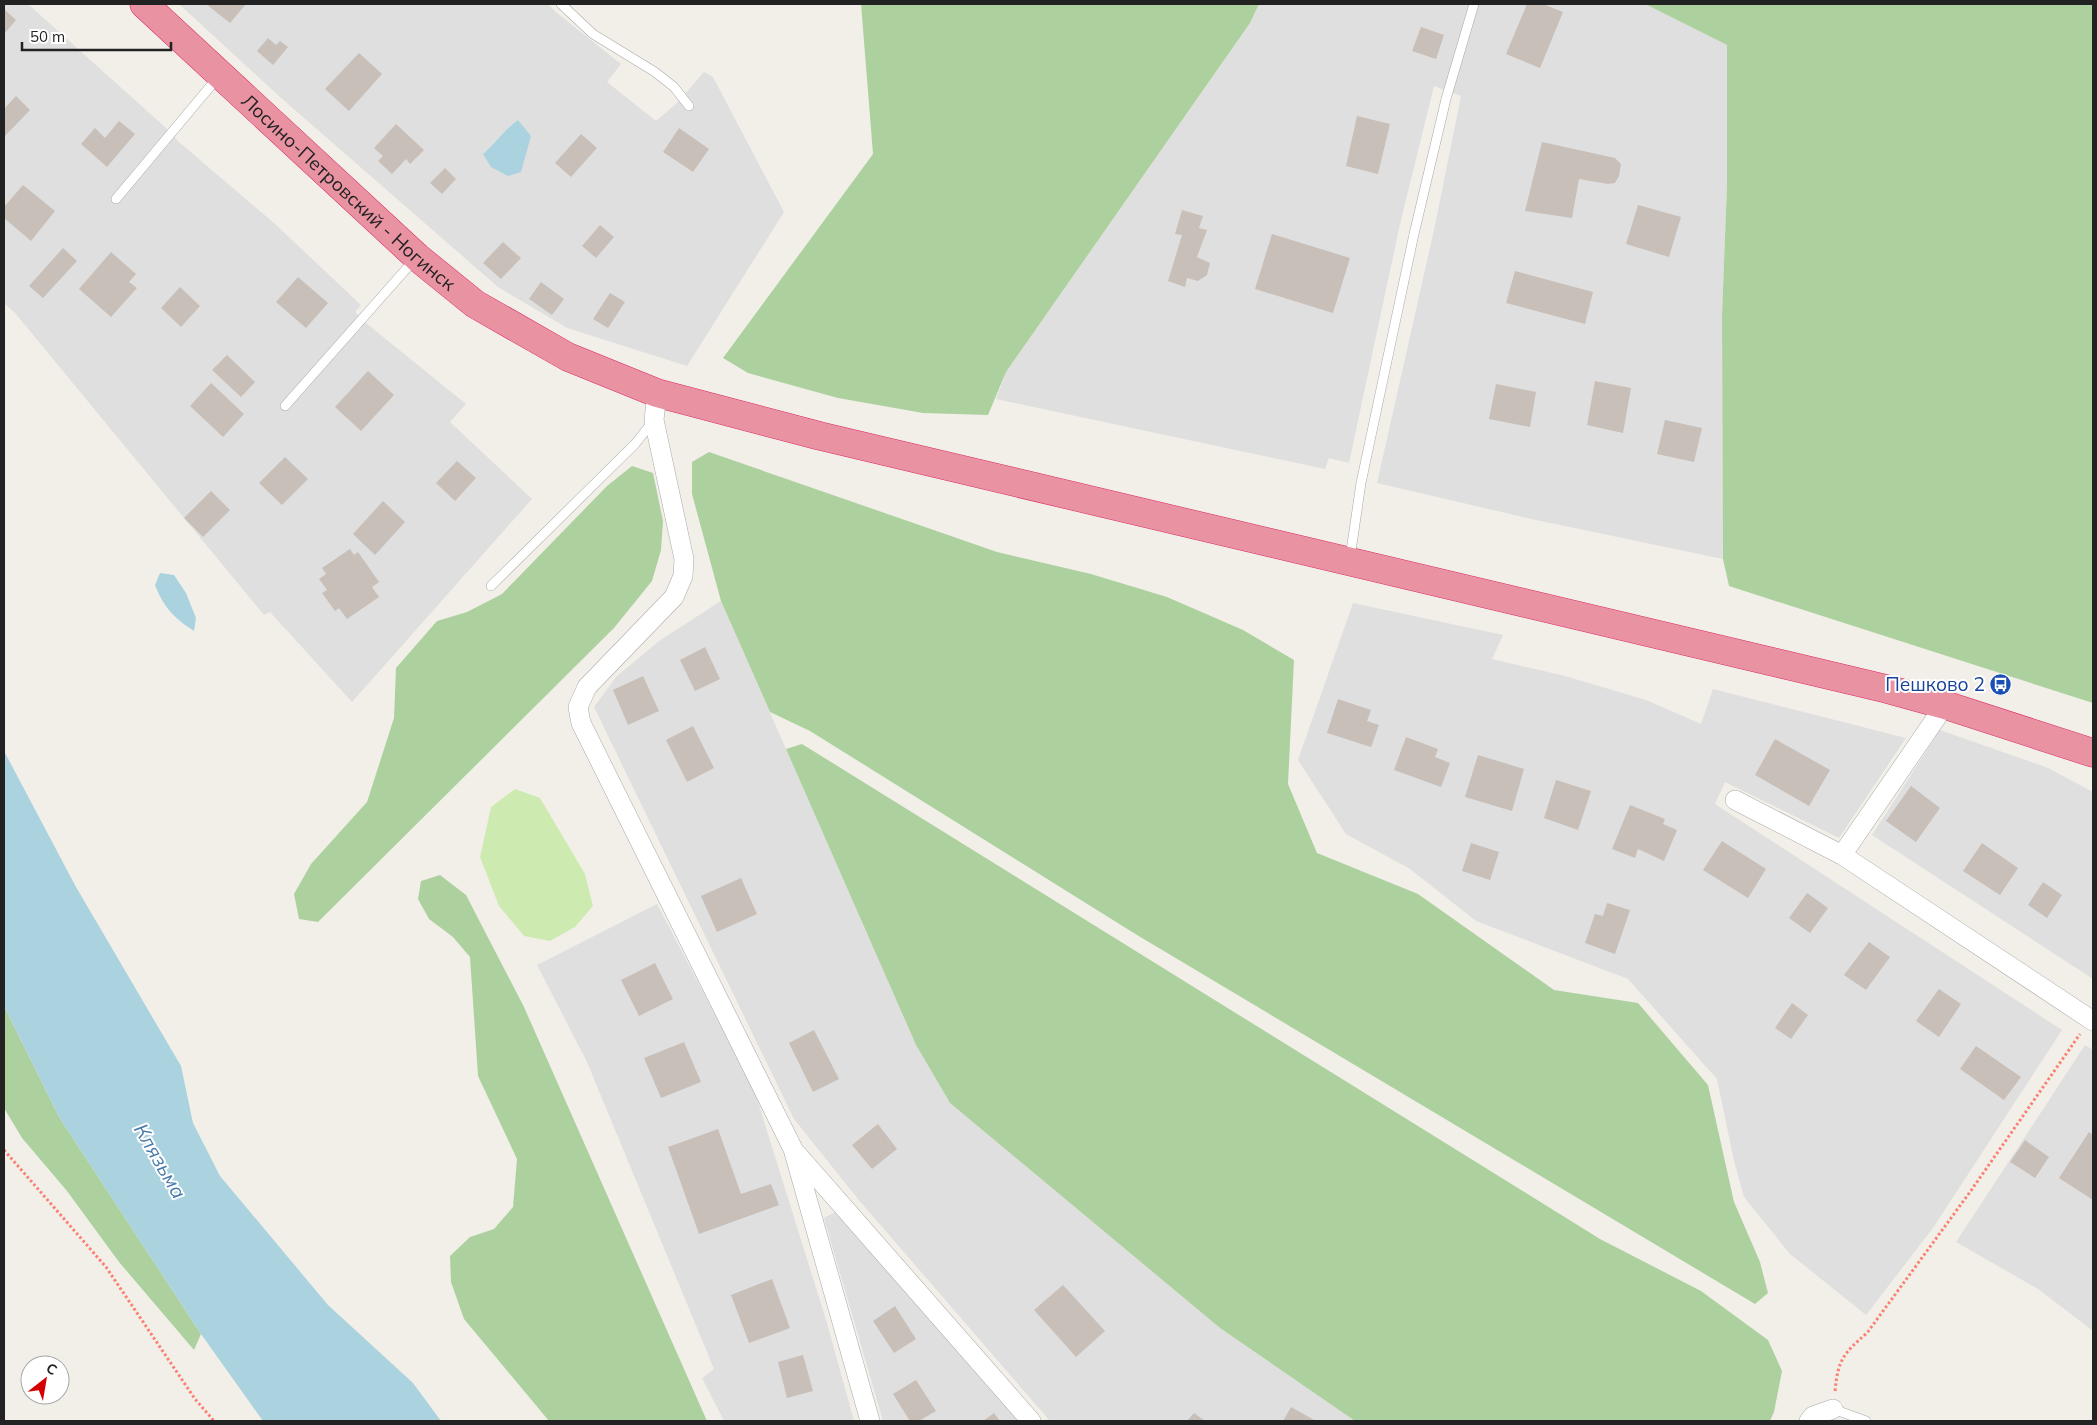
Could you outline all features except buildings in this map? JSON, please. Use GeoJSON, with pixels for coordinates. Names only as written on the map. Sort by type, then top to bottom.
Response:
{"type":"FeatureCollection","features":[{"type":"Feature","properties":{"kind":"highway","name":"Лосино-Петровский - Ногинск"},"geometry":{"type":"LineString","coordinates":[[144,4],[417,257],[475,304],[568,357],[657,393],[830,438],[1887,689],[1945,705],[2093,753]]}},
{"type":"Feature","properties":{"kind":"street"},"geometry":{"type":"LineString","coordinates":[[657,393],[654,420],[684,559],[683,576],[674,597],[587,687],[578,707],[580,723],[793,1149],[870,1421]]}},
{"type":"Feature","properties":{"kind":"street"},"geometry":{"type":"LineString","coordinates":[[1842,855],[1945,705]]}},
{"type":"Feature","properties":{"kind":"street"},"geometry":{"type":"LineString","coordinates":[[1735,800],[1842,855],[2092,1020]]}},
{"type":"Feature","properties":{"kind":"street"},"geometry":{"type":"LineString","coordinates":[[793,1149],[1031,1421]]}},
{"type":"Feature","properties":{"kind":"street"},"geometry":{"type":"LineString","coordinates":[[1809,1421],[1813,1416],[1833,1409]]}},
{"type":"Feature","properties":{"kind":"lane"},"geometry":{"type":"LineString","coordinates":[[561,4],[593,34],[655,72],[674,87],[690,106]]}},
{"type":"Feature","properties":{"kind":"lane"},"geometry":{"type":"LineString","coordinates":[[1349,561],[1361,483],[1414,234],[1446,99],[1474,4]]}},
{"type":"Feature","properties":{"kind":"lane"},"geometry":{"type":"LineString","coordinates":[[116,199],[220,74]]}},
{"type":"Feature","properties":{"kind":"lane"},"geometry":{"type":"LineString","coordinates":[[285,406],[417,257]]}},
{"type":"Feature","properties":{"kind":"lane"},"geometry":{"type":"LineString","coordinates":[[491,586],[635,444],[654,420]]}},
{"type":"Feature","properties":{"kind":"lane"},"geometry":{"type":"LineString","coordinates":[[1833,1409],[1866,1421]]}},
{"type":"Feature","properties":{"kind":"path"},"geometry":{"type":"LineString","coordinates":[[1833,1409],[1837,1370],[1847,1351],[1867,1333],[2092,1020]]}},
{"type":"Feature","properties":{"kind":"path"},"geometry":{"type":"LineString","coordinates":[[4,1150],[106,1267],[194,1399],[214,1421]]}},
{"type":"Feature","properties":{"kind":"shaded area"},"geometry":{"type":"Polygon","coordinates":[[[4,4],[28,4],[165,127],[179,142],[274,223],[361,305],[355,312],[366,323],[466,404],[450,422],[532,499],[352,702],[270,612],[264,615],[15,313],[4,303],[4,4]]]}},
{"type":"Feature","properties":{"kind":"shaded area"},"geometry":{"type":"Polygon","coordinates":[[[179,4],[548,4],[621,64],[607,82],[656,121],[677,103],[704,72],[713,77],[784,212],[687,366],[567,328],[498,287],[280,97],[179,4]]]}},
{"type":"Feature","properties":{"kind":"shaded area"},"geometry":{"type":"Polygon","coordinates":[[[1259,4],[1645,4],[1727,45],[1727,184],[1722,316],[1723,559],[1536,520],[1377,483],[1434,230],[1461,96],[1434,86],[1400,224],[1349,463],[1329,458],[1325,469],[996,399],[1006,372],[1250,23],[1259,4]]]}},
{"type":"Feature","properties":{"kind":"shaded area"},"geometry":{"type":"Polygon","coordinates":[[[721,601],[916,1045],[950,1103],[1220,1328],[1355,1421],[1050,1421],[858,1199],[794,1119],[594,707],[616,677],[659,641],[721,601]]]}},
{"type":"Feature","properties":{"kind":"shaded area"},"geometry":{"type":"Polygon","coordinates":[[[1353,603],[1503,635],[1492,659],[1565,676],[1646,700],[1701,724],[1713,689],[1906,738],[1839,838],[1725,782],[1715,804],[2062,1030],[1933,1228],[1866,1315],[1790,1254],[1744,1197],[1734,1161],[1717,1079],[1628,979],[1476,921],[1410,869],[1346,834],[1298,760],[1353,603]]]}},
{"type":"Feature","properties":{"kind":"shaded area"},"geometry":{"type":"Polygon","coordinates":[[[1940,730],[2048,768],[2093,792],[2093,979],[1872,835],[1940,730]]]}},
{"type":"Feature","properties":{"kind":"shaded area"},"geometry":{"type":"Polygon","coordinates":[[[657,904],[754,1089],[827,1323],[854,1421],[724,1421],[702,1378],[714,1369],[587,1062],[537,965],[657,904]]]}},
{"type":"Feature","properties":{"kind":"shaded area"},"geometry":{"type":"Polygon","coordinates":[[[2085,1045],[2093,1050],[2093,1331],[2038,1289],[1956,1242],[2085,1045]]]}},
{"type":"Feature","properties":{"kind":"shaded area"},"geometry":{"type":"Polygon","coordinates":[[[837,1211],[1022,1421],[883,1421],[824,1218],[837,1211]]]}},
{"type":"Feature","properties":{"kind":"green space"},"geometry":{"type":"Polygon","coordinates":[[[861,4],[1259,4],[1250,23],[1006,372],[988,415],[923,413],[838,398],[748,373],[723,358],[873,154],[861,4]]]}},
{"type":"Feature","properties":{"kind":"green space"},"geometry":{"type":"Polygon","coordinates":[[[1645,4],[2093,4],[2093,703],[1729,586],[1723,559],[1722,316],[1727,184],[1727,45],[1645,4]]]}},
{"type":"Feature","properties":{"kind":"green space"},"geometry":{"type":"Polygon","coordinates":[[[709,452],[997,552],[1091,574],[1167,597],[1243,630],[1294,660],[1288,784],[1317,853],[1418,894],[1554,990],[1638,1003],[1708,1085],[1734,1202],[1760,1262],[1768,1293],[1755,1304],[1137,935],[810,731],[770,712],[721,601],[692,494],[692,462],[709,452]]]}},
{"type":"Feature","properties":{"kind":"green space"},"geometry":{"type":"Polygon","coordinates":[[[632,466],[653,473],[663,521],[661,550],[652,581],[614,628],[318,922],[299,919],[294,894],[311,864],[367,802],[394,718],[396,668],[437,621],[467,612],[502,594],[607,486],[632,466]]]}},
{"type":"Feature","properties":{"kind":"green space"},"geometry":{"type":"Polygon","coordinates":[[[802,744],[1600,1239],[1701,1291],[1768,1340],[1782,1371],[1774,1412],[1770,1421],[1355,1421],[1220,1328],[950,1103],[916,1045],[786,749],[802,744]]]}},
{"type":"Feature","properties":{"kind":"green space"},"geometry":{"type":"Polygon","coordinates":[[[515,789],[540,798],[585,874],[593,906],[575,927],[550,941],[524,936],[499,906],[480,857],[491,807],[515,789]]]}},
{"type":"Feature","properties":{"kind":"green space"},"geometry":{"type":"Polygon","coordinates":[[[440,875],[466,895],[524,1007],[707,1421],[549,1421],[464,1319],[451,1282],[450,1256],[470,1237],[494,1229],[513,1207],[517,1159],[478,1076],[470,957],[453,937],[429,919],[418,899],[421,881],[440,875]]]}},
{"type":"Feature","properties":{"kind":"green space"},"geometry":{"type":"Polygon","coordinates":[[[4,1006],[59,1117],[201,1334],[194,1350],[119,1262],[67,1191],[22,1138],[4,1108],[4,1006]]]}},
{"type":"Feature","properties":{"kind":"water"},"geometry":{"type":"Polygon","coordinates":[[[518,120],[531,136],[521,172],[508,176],[491,167],[483,154],[518,120]]]}},
{"type":"Feature","properties":{"kind":"water"},"geometry":{"type":"Polygon","coordinates":[[[160,573],[174,575],[186,593],[196,618],[194,631],[175,617],[162,600],[155,585],[160,573]]]}},
{"type":"Feature","properties":{"kind":"water","name":"Клязьма"},"geometry":{"type":"Polygon","coordinates":[[[4,751],[76,887],[181,1066],[193,1123],[220,1176],[328,1305],[413,1383],[441,1421],[263,1421],[201,1334],[59,1117],[4,1006],[4,751]]]}},
{"type":"Feature","properties":{"kind":"place","name":"Пешково 2"},"geometry":{"type":"Point","coordinates":[2001,684]}}]}
